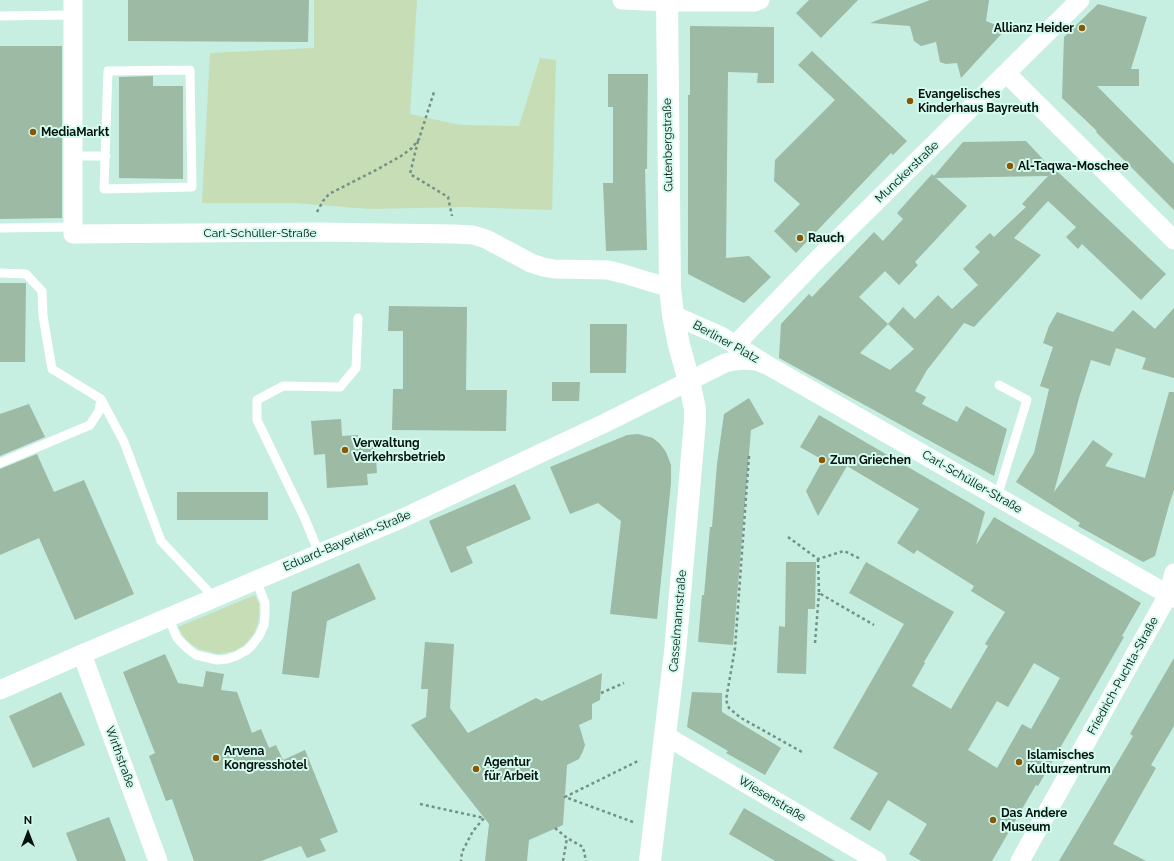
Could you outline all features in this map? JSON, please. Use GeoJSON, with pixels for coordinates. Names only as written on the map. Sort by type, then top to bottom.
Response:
{"type":"FeatureCollection","features":[{"type":"Feature","properties":{"kind":"street"},"geometry":{"type":"LineString","coordinates":[[622,0],[755,2],[760,0]]}},
{"type":"Feature","properties":{"kind":"street","name":"Munckerstraße"},"geometry":{"type":"LineString","coordinates":[[735,345],[816,261],[1080,0]]}},
{"type":"Feature","properties":{"kind":"street","name":"Gutenbergstraße"},"geometry":{"type":"LineString","coordinates":[[667,1],[670,288]]}},
{"type":"Feature","properties":{"kind":"street"},"geometry":{"type":"LineString","coordinates":[[73,8],[73,227]]}},
{"type":"Feature","properties":{"kind":"street"},"geometry":{"type":"LineString","coordinates":[[1006,73],[1174,240]]}},
{"type":"Feature","properties":{"kind":"street","name":"Carl-Schüller-Straße"},"geometry":{"type":"LineString","coordinates":[[73,227],[73,234],[317,232],[473,235],[486,239],[543,267],[554,269],[608,270],[670,288]]}},
{"type":"Feature","properties":{"kind":"street","name":"Berliner Platz"},"geometry":{"type":"LineString","coordinates":[[670,288],[673,315],[679,345],[689,381],[725,363],[734,361],[756,361],[769,366]]}},
{"type":"Feature","properties":{"kind":"street","name":"Berliner Platz"},"geometry":{"type":"LineString","coordinates":[[673,315],[709,330],[769,366]]}},
{"type":"Feature","properties":{"kind":"street","name":"Carl-Schüller-Straße"},"geometry":{"type":"LineString","coordinates":[[769,366],[1171,597]]}},
{"type":"Feature","properties":{"kind":"street","name":"Eduard-Bayerlein-Straße"},"geometry":{"type":"LineString","coordinates":[[0,690],[403,518],[605,423],[689,381]]}},
{"type":"Feature","properties":{"kind":"street","name":"Casselmannstraße"},"geometry":{"type":"LineString","coordinates":[[650,861],[676,652],[695,437],[695,408],[689,381]]}},
{"type":"Feature","properties":{"kind":"street","name":"Friedrich-Puchta-Straße"},"geometry":{"type":"LineString","coordinates":[[1020,861],[1171,597],[1174,574]]}},
{"type":"Feature","properties":{"kind":"street","name":"Wirthstraße"},"geometry":{"type":"LineString","coordinates":[[82,654],[158,861]]}},
{"type":"Feature","properties":{"kind":"street","name":"Wiesenstraße"},"geometry":{"type":"LineString","coordinates":[[665,742],[877,861]]}},
{"type":"Feature","properties":{"kind":"lane"},"geometry":{"type":"LineString","coordinates":[[0,16],[23,16],[73,8]]}},
{"type":"Feature","properties":{"kind":"lane"},"geometry":{"type":"LineString","coordinates":[[190,70],[192,187],[104,189],[106,156],[108,71],[190,70]]}},
{"type":"Feature","properties":{"kind":"lane"},"geometry":{"type":"LineString","coordinates":[[73,156],[106,156]]}},
{"type":"Feature","properties":{"kind":"lane"},"geometry":{"type":"LineString","coordinates":[[0,228],[73,227]]}},
{"type":"Feature","properties":{"kind":"lane"},"geometry":{"type":"LineString","coordinates":[[0,273],[26,274],[42,291],[43,316],[52,369],[101,399],[124,442],[161,541],[208,591],[212,599]]}},
{"type":"Feature","properties":{"kind":"lane"},"geometry":{"type":"LineString","coordinates":[[319,553],[305,519],[257,420],[257,400],[284,386],[340,387],[356,368],[358,318]]}},
{"type":"Feature","properties":{"kind":"lane"},"geometry":{"type":"LineString","coordinates":[[997,497],[1028,400],[999,385]]}},
{"type":"Feature","properties":{"kind":"lane"},"geometry":{"type":"LineString","coordinates":[[0,463],[90,425],[99,411],[101,399]]}},
{"type":"Feature","properties":{"kind":"lane"},"geometry":{"type":"LineString","coordinates":[[168,617],[177,638],[196,655],[217,660],[236,656],[247,650],[252,645],[259,636],[264,625],[265,603],[256,580]]}},
{"type":"Feature","properties":{"kind":"path"},"geometry":{"type":"LineString","coordinates":[[434,92],[418,138],[410,174],[448,197],[456,234]]}},
{"type":"Feature","properties":{"kind":"path"},"geometry":{"type":"LineString","coordinates":[[317,232],[316,219],[318,208],[328,194],[401,156],[412,148],[418,138]]}},
{"type":"Feature","properties":{"kind":"path"},"geometry":{"type":"LineString","coordinates":[[749,456],[735,648],[726,700],[729,708],[741,718],[802,752]]}},
{"type":"Feature","properties":{"kind":"path"},"geometry":{"type":"LineString","coordinates":[[788,537],[818,559]]}},
{"type":"Feature","properties":{"kind":"path"},"geometry":{"type":"LineString","coordinates":[[818,559],[844,551],[861,559]]}},
{"type":"Feature","properties":{"kind":"path"},"geometry":{"type":"LineString","coordinates":[[815,643],[819,593],[818,559]]}},
{"type":"Feature","properties":{"kind":"path"},"geometry":{"type":"LineString","coordinates":[[819,593],[874,625]]}},
{"type":"Feature","properties":{"kind":"path"},"geometry":{"type":"LineString","coordinates":[[600,693],[624,683]]}},
{"type":"Feature","properties":{"kind":"path"},"geometry":{"type":"LineString","coordinates":[[654,829],[565,797],[665,742]]}},
{"type":"Feature","properties":{"kind":"path"},"geometry":{"type":"LineString","coordinates":[[420,804],[484,818],[473,831],[462,852],[461,861]]}},
{"type":"Feature","properties":{"kind":"path"},"geometry":{"type":"LineString","coordinates":[[555,828],[567,838],[583,847],[586,861]]}},
{"type":"Feature","properties":{"kind":"path"},"geometry":{"type":"LineString","coordinates":[[564,861],[567,838]]}},
{"type":"Feature","properties":{"kind":"green space"},"geometry":{"type":"Polygon","coordinates":[[[314,0],[417,0],[410,114],[460,125],[519,126],[540,58],[556,60],[552,210],[466,207],[370,209],[295,203],[202,203],[210,53],[314,48],[314,0]]]}},
{"type":"Feature","properties":{"kind":"green space"},"geometry":{"type":"Polygon","coordinates":[[[255,595],[259,604],[258,623],[254,633],[248,641],[234,651],[218,654],[199,649],[186,640],[178,627],[255,595]]]}},
{"type":"Feature","properties":{"kind":"building"},"geometry":{"type":"Polygon","coordinates":[[[128,0],[309,0],[308,42],[128,41],[128,0]]]}},
{"type":"Feature","properties":{"kind":"building"},"geometry":{"type":"Polygon","coordinates":[[[809,0],[858,0],[821,38],[796,13],[809,0]]]}},
{"type":"Feature","properties":{"kind":"building"},"geometry":{"type":"Polygon","coordinates":[[[930,0],[989,0],[986,21],[1006,29],[961,78],[957,63],[946,64],[940,62],[936,42],[921,46],[914,41],[910,26],[870,23],[930,0]]]}},
{"type":"Feature","properties":{"kind":"building"},"geometry":{"type":"Polygon","coordinates":[[[1098,4],[1147,17],[1131,69],[1139,69],[1139,86],[1097,86],[1174,164],[1174,210],[1096,132],[1097,131],[1062,98],[1064,37],[1098,4]]]}},
{"type":"Feature","properties":{"kind":"building"},"geometry":{"type":"Polygon","coordinates":[[[690,26],[774,27],[774,83],[757,83],[758,73],[728,72],[726,258],[749,256],[771,277],[744,303],[688,274],[688,95],[690,95],[690,26]]]}},
{"type":"Feature","properties":{"kind":"building","name":"MediaMarkt"},"geometry":{"type":"Polygon","coordinates":[[[0,46],[62,46],[62,218],[0,219],[0,46]]]}},
{"type":"Feature","properties":{"kind":"building"},"geometry":{"type":"Polygon","coordinates":[[[812,51],[907,141],[893,155],[891,153],[796,253],[774,231],[800,204],[774,181],[775,160],[835,100],[798,65],[812,51]]]}},
{"type":"Feature","properties":{"kind":"building"},"geometry":{"type":"Polygon","coordinates":[[[608,74],[648,74],[647,169],[645,169],[647,250],[606,251],[603,183],[613,183],[613,107],[608,107],[608,74]]]}},
{"type":"Feature","properties":{"kind":"building"},"geometry":{"type":"Polygon","coordinates":[[[153,76],[153,86],[183,86],[183,179],[119,178],[119,77],[153,76]]]}},
{"type":"Feature","properties":{"kind":"building"},"geometry":{"type":"Polygon","coordinates":[[[1026,141],[1055,172],[1058,172],[1166,274],[1141,300],[1082,244],[1078,249],[1066,237],[1076,227],[1048,201],[1014,238],[1041,255],[974,327],[964,323],[927,370],[915,391],[926,397],[922,404],[957,422],[966,406],[1007,429],[994,476],[779,358],[781,324],[809,294],[812,297],[874,232],[883,241],[903,219],[897,213],[932,174],[934,176],[963,142],[1026,141]],[[1048,176],[936,178],[967,206],[915,262],[918,265],[899,285],[885,271],[859,297],[888,324],[903,307],[915,319],[938,295],[952,309],[978,285],[963,269],[980,252],[975,247],[990,233],[994,237],[1026,207],[1022,204],[1048,176]],[[888,324],[860,353],[890,370],[914,349],[888,324]]]}},
{"type":"Feature","properties":{"kind":"building"},"geometry":{"type":"Polygon","coordinates":[[[0,283],[26,283],[25,362],[0,362],[0,283]]]}},
{"type":"Feature","properties":{"kind":"building"},"geometry":{"type":"Polygon","coordinates":[[[389,306],[467,307],[466,390],[507,390],[506,431],[392,430],[393,389],[403,389],[403,331],[388,331],[389,306]]]}},
{"type":"Feature","properties":{"kind":"building"},"geometry":{"type":"Polygon","coordinates":[[[1174,308],[1174,378],[1142,369],[1146,358],[1116,348],[1110,366],[1091,360],[1079,398],[1054,492],[1093,440],[1113,454],[1105,466],[1145,478],[1169,392],[1174,392],[1174,490],[1155,556],[1143,562],[1078,526],[1080,523],[1016,482],[1034,453],[1049,389],[1040,386],[1053,347],[1043,343],[1049,326],[1057,312],[1113,332],[1133,310],[1155,329],[1174,308]]]}},
{"type":"Feature","properties":{"kind":"building"},"geometry":{"type":"Polygon","coordinates":[[[590,324],[627,324],[626,373],[590,373],[590,324]]]}},
{"type":"Feature","properties":{"kind":"building"},"geometry":{"type":"Polygon","coordinates":[[[552,382],[580,382],[579,401],[552,401],[552,382]]]}},
{"type":"Feature","properties":{"kind":"building"},"geometry":{"type":"Polygon","coordinates":[[[749,398],[764,424],[751,430],[733,645],[698,642],[702,595],[704,595],[710,527],[712,527],[717,464],[724,414],[749,398]]]}},
{"type":"Feature","properties":{"kind":"building"},"geometry":{"type":"Polygon","coordinates":[[[29,404],[45,437],[0,456],[0,414],[29,404]]]}},
{"type":"Feature","properties":{"kind":"building"},"geometry":{"type":"Polygon","coordinates":[[[819,415],[985,512],[976,545],[994,517],[1141,603],[1122,636],[1124,637],[1085,705],[992,861],[921,861],[909,854],[927,824],[888,800],[870,831],[850,819],[878,773],[833,748],[904,624],[849,593],[866,562],[954,612],[924,662],[925,663],[912,686],[951,709],[988,646],[985,644],[1005,612],[971,591],[974,586],[917,550],[914,554],[897,543],[919,509],[847,466],[818,516],[806,491],[823,460],[800,447],[819,415]],[[1034,663],[1008,707],[997,701],[968,750],[997,768],[1022,724],[1031,729],[1060,678],[1034,663]]]}},
{"type":"Feature","properties":{"kind":"building","name":"Verwaltung Verkehrsbetrieb"},"geometry":{"type":"Polygon","coordinates":[[[341,419],[342,436],[358,435],[359,446],[375,445],[377,473],[367,474],[368,485],[327,488],[325,454],[314,455],[311,421],[341,419]]]}},
{"type":"Feature","properties":{"kind":"building"},"geometry":{"type":"Polygon","coordinates":[[[638,434],[653,438],[660,444],[666,452],[671,465],[671,483],[657,619],[610,614],[621,521],[598,503],[570,514],[550,467],[627,435],[638,434]]]}},
{"type":"Feature","properties":{"kind":"building"},"geometry":{"type":"Polygon","coordinates":[[[37,454],[54,492],[84,480],[134,594],[75,620],[39,538],[0,555],[0,469],[37,454]]]}},
{"type":"Feature","properties":{"kind":"building"},"geometry":{"type":"Polygon","coordinates":[[[515,484],[531,519],[466,547],[473,563],[451,573],[429,521],[515,484]]]}},
{"type":"Feature","properties":{"kind":"building"},"geometry":{"type":"Polygon","coordinates":[[[177,492],[268,492],[268,520],[177,520],[177,492]]]}},
{"type":"Feature","properties":{"kind":"building"},"geometry":{"type":"Polygon","coordinates":[[[786,562],[816,562],[815,609],[808,609],[806,674],[777,673],[779,626],[785,627],[786,562]]]}},
{"type":"Feature","properties":{"kind":"building"},"geometry":{"type":"Polygon","coordinates":[[[359,563],[376,599],[327,621],[319,678],[282,674],[292,592],[359,563]]]}},
{"type":"Feature","properties":{"kind":"building","name":"Agentur für Arbeit"},"geometry":{"type":"Polygon","coordinates":[[[425,642],[454,644],[450,708],[468,733],[536,698],[542,701],[602,673],[600,700],[592,704],[592,719],[579,725],[585,745],[583,751],[579,759],[567,765],[563,825],[529,840],[527,861],[485,861],[489,824],[411,725],[426,717],[428,689],[421,689],[425,642]]]}},
{"type":"Feature","properties":{"kind":"building","name":"Arvena Kongresshotel"},"geometry":{"type":"Polygon","coordinates":[[[165,654],[178,683],[203,687],[206,671],[224,674],[221,690],[237,692],[252,733],[261,729],[269,748],[276,745],[283,760],[305,750],[338,832],[320,839],[326,851],[307,858],[301,846],[261,861],[194,861],[172,799],[166,801],[149,756],[155,753],[123,672],[165,654]]]}},
{"type":"Feature","properties":{"kind":"building"},"geometry":{"type":"Polygon","coordinates":[[[1174,658],[1174,726],[1151,765],[1156,768],[1113,844],[1146,861],[1059,861],[1133,736],[1130,734],[1174,658]]]}},
{"type":"Feature","properties":{"kind":"building"},"geometry":{"type":"Polygon","coordinates":[[[61,692],[85,745],[33,768],[9,716],[61,692]]]}},
{"type":"Feature","properties":{"kind":"building"},"geometry":{"type":"Polygon","coordinates":[[[692,692],[722,693],[722,712],[781,748],[765,775],[726,753],[728,751],[687,727],[692,692]]]}},
{"type":"Feature","properties":{"kind":"building"},"geometry":{"type":"Polygon","coordinates":[[[744,808],[835,861],[775,861],[729,834],[744,808]]]}},
{"type":"Feature","properties":{"kind":"building"},"geometry":{"type":"Polygon","coordinates":[[[109,817],[126,861],[77,861],[66,833],[109,817]]]}},
{"type":"Feature","properties":{"kind":"place","name":"Allianz Heider"},"geometry":{"type":"Point","coordinates":[1082,28]}},
{"type":"Feature","properties":{"kind":"place","name":"Evangelisches Kinderhaus Bayreuth"},"geometry":{"type":"Point","coordinates":[910,101]}},
{"type":"Feature","properties":{"kind":"place","name":"MediaMarkt"},"geometry":{"type":"Point","coordinates":[33,132]}},
{"type":"Feature","properties":{"kind":"place","name":"Al-Taqwa-Moschee"},"geometry":{"type":"Point","coordinates":[1010,166]}},
{"type":"Feature","properties":{"kind":"place","name":"Rauch"},"geometry":{"type":"Point","coordinates":[800,238]}},
{"type":"Feature","properties":{"kind":"place","name":"Verwaltung Verkehrsbetrieb"},"geometry":{"type":"Point","coordinates":[345,450]}},
{"type":"Feature","properties":{"kind":"place","name":"Zum Griechen"},"geometry":{"type":"Point","coordinates":[822,460]}},
{"type":"Feature","properties":{"kind":"place","name":"Arvena Kongresshotel"},"geometry":{"type":"Point","coordinates":[216,758]}},
{"type":"Feature","properties":{"kind":"place","name":"Islamisches Kulturzentrum"},"geometry":{"type":"Point","coordinates":[1019,762]}},
{"type":"Feature","properties":{"kind":"place","name":"Agentur für Arbeit"},"geometry":{"type":"Point","coordinates":[476,769]}},
{"type":"Feature","properties":{"kind":"place","name":"Das Andere Museum"},"geometry":{"type":"Point","coordinates":[993,820]}}]}
